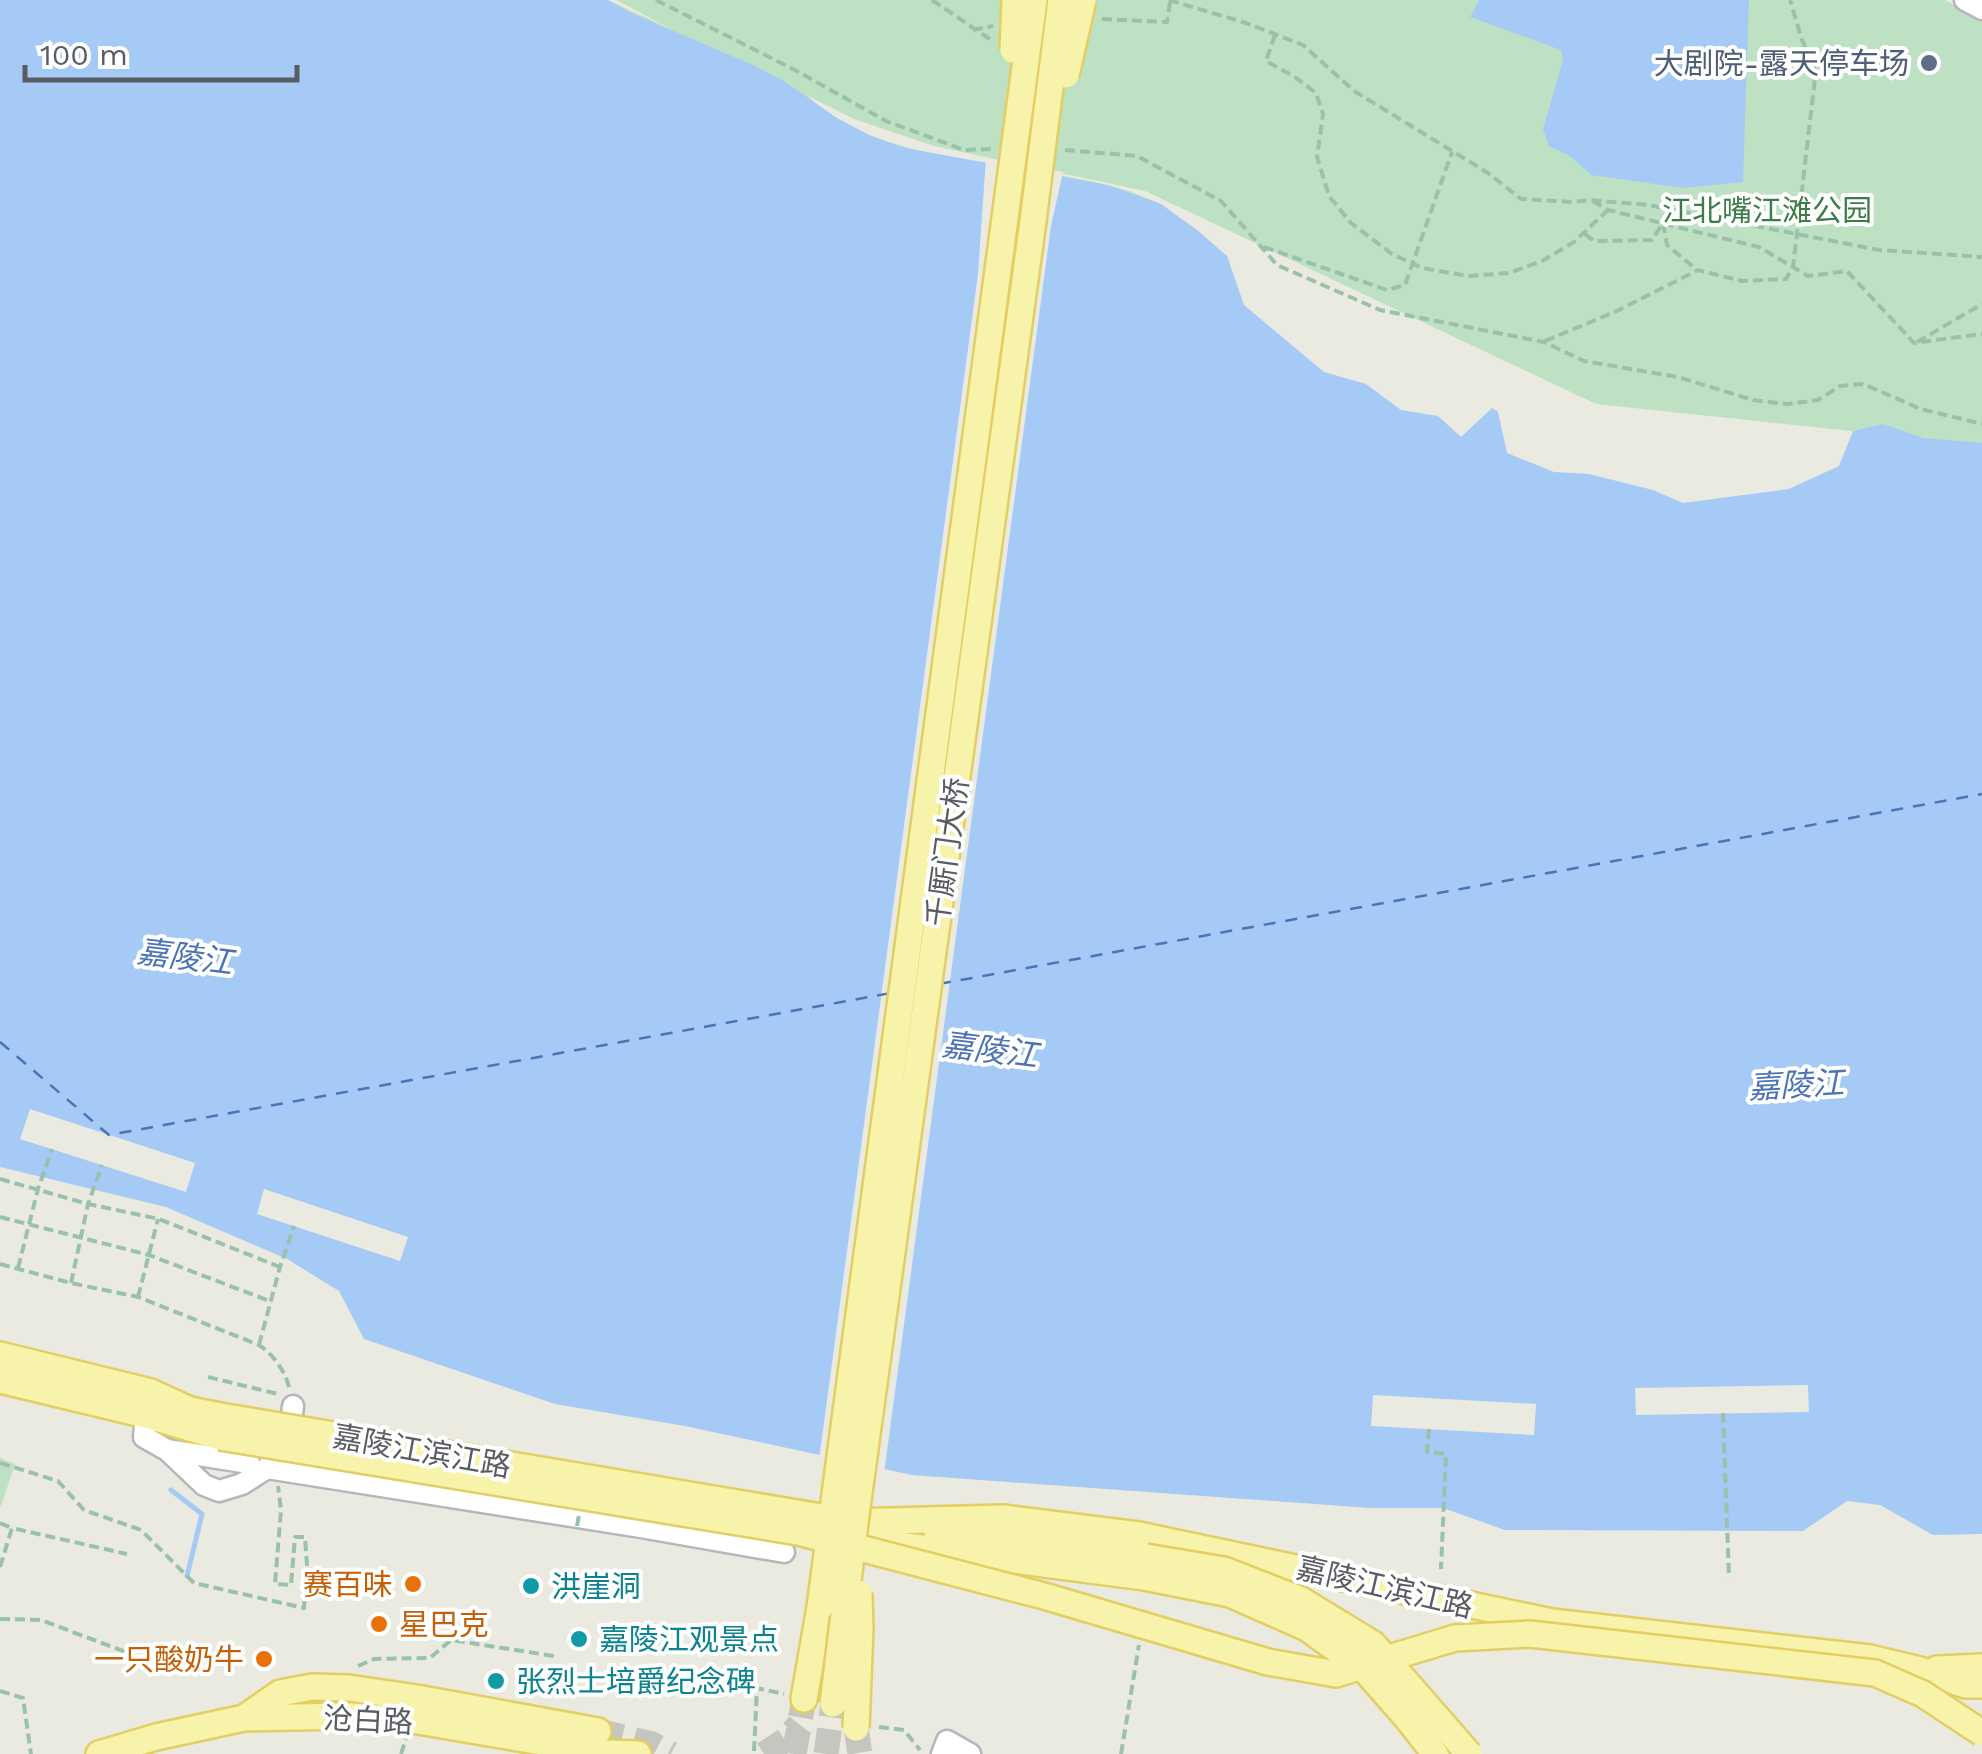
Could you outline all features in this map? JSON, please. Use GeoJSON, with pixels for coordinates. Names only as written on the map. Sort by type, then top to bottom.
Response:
{"type":"FeatureCollection","features":[{"type":"Feature","properties":{"kind":"main road"},"geometry":{"type":"LineString","coordinates":[[1006,218],[1015,0]]}},
{"type":"Feature","properties":{"kind":"main road","name":"千厮门大桥"},"geometry":{"type":"LineString","coordinates":[[794,1697],[820,1607],[1034,0]]}},
{"type":"Feature","properties":{"kind":"main road","name":"千厮门大桥"},"geometry":{"type":"LineString","coordinates":[[833,1704],[853,1518],[1061,0]]}},
{"type":"Feature","properties":{"kind":"main road"},"geometry":{"type":"LineString","coordinates":[[1033,221],[1083,0]]}},
{"type":"Feature","properties":{"kind":"main road","name":"嘉陵江滨江路"},"geometry":{"type":"LineString","coordinates":[[0,1355],[151,1392],[220,1427],[1224,1570],[1301,1600],[1373,1644],[1469,1754]]}},
{"type":"Feature","properties":{"kind":"main road","name":"嘉陵江滨江路"},"geometry":{"type":"LineString","coordinates":[[0,1380],[146,1414],[1044,1596],[1268,1662],[1336,1674],[1455,1638],[1530,1634],[1875,1673],[1923,1694],[1982,1734]]}},
{"type":"Feature","properties":{"kind":"main road"},"geometry":{"type":"LineString","coordinates":[[853,1518],[862,1727]]}},
{"type":"Feature","properties":{"kind":"main road","name":"嘉陵江滨江路"},"geometry":{"type":"LineString","coordinates":[[853,1518],[1003,1518],[1139,1535],[1552,1622],[1870,1658],[1920,1670]]}},
{"type":"Feature","properties":{"kind":"main road","name":"嘉陵江滨江路"},"geometry":{"type":"LineString","coordinates":[[791,1542],[1144,1577],[1230,1594],[1307,1628],[1364,1668],[1435,1754]]}},
{"type":"Feature","properties":{"kind":"main road"},"geometry":{"type":"LineString","coordinates":[[1440,1600],[1461,1620],[1455,1638]]}},
{"type":"Feature","properties":{"kind":"main road"},"geometry":{"type":"LineString","coordinates":[[1920,1670],[1982,1666]]}},
{"type":"Feature","properties":{"kind":"main road"},"geometry":{"type":"LineString","coordinates":[[1920,1670],[1966,1685],[1982,1686]]}},
{"type":"Feature","properties":{"kind":"main road"},"geometry":{"type":"LineString","coordinates":[[244,1718],[280,1692],[312,1687],[349,1688],[598,1730]]}},
{"type":"Feature","properties":{"kind":"main road","name":"沧白路"},"geometry":{"type":"LineString","coordinates":[[100,1754],[244,1718],[351,1716],[412,1720],[607,1753],[638,1754]]}},
{"type":"Feature","properties":{"kind":"street"},"geometry":{"type":"LineString","coordinates":[[1966,0],[1982,9]]}},
{"type":"Feature","properties":{"kind":"street"},"geometry":{"type":"LineString","coordinates":[[146,1414],[144,1438],[166,1450],[204,1485],[219,1490],[242,1484],[290,1434],[293,1406]]}},
{"type":"Feature","properties":{"kind":"street"},"geometry":{"type":"LineString","coordinates":[[166,1450],[624,1524],[791,1542]]}},
{"type":"Feature","properties":{"kind":"street"},"geometry":{"type":"LineString","coordinates":[[942,1754],[947,1742],[970,1754]]}},
{"type":"Feature","properties":{"kind":"path"},"geometry":{"type":"LineString","coordinates":[[656,0],[886,121],[964,150],[1001,149]]}},
{"type":"Feature","properties":{"kind":"path"},"geometry":{"type":"LineString","coordinates":[[932,0],[1008,50]]}},
{"type":"Feature","properties":{"kind":"path"},"geometry":{"type":"LineString","coordinates":[[1169,0],[1303,45],[1354,91],[1488,173],[1521,199],[1648,205],[1880,250],[1982,258]]}},
{"type":"Feature","properties":{"kind":"path"},"geometry":{"type":"LineString","coordinates":[[1663,223],[1668,245],[1698,270],[1742,281],[1786,279],[1794,267],[1815,78],[1814,64],[1790,0]]}},
{"type":"Feature","properties":{"kind":"path"},"geometry":{"type":"LineString","coordinates":[[1276,35],[1266,62],[1316,92],[1323,114],[1317,157],[1329,196],[1351,223],[1392,254],[1422,268],[1468,276],[1508,273],[1542,261],[1585,234],[1608,210]]}},
{"type":"Feature","properties":{"kind":"path"},"geometry":{"type":"LineString","coordinates":[[1058,149],[1138,156],[1221,201],[1276,265],[1380,310],[1544,342],[1584,361],[1678,378],[1753,400],[1788,404],[1818,400],[1840,386],[1863,384],[1921,408],[1982,424]]}},
{"type":"Feature","properties":{"kind":"path"},"geometry":{"type":"LineString","coordinates":[[1260,246],[1386,290],[1405,285],[1452,152]]}},
{"type":"Feature","properties":{"kind":"path"},"geometry":{"type":"LineString","coordinates":[[1590,200],[1608,210],[1759,247],[1808,276],[1847,271],[1914,343]]}},
{"type":"Feature","properties":{"kind":"path"},"geometry":{"type":"LineString","coordinates":[[1585,234],[1594,241],[1652,240],[1663,223]]}},
{"type":"Feature","properties":{"kind":"path"},"geometry":{"type":"LineString","coordinates":[[1544,342],[1698,270]]}},
{"type":"Feature","properties":{"kind":"path"},"geometry":{"type":"LineString","coordinates":[[1914,343],[1982,304]]}},
{"type":"Feature","properties":{"kind":"path"},"geometry":{"type":"LineString","coordinates":[[1914,343],[1982,334]]}},
{"type":"Feature","properties":{"kind":"path"},"geometry":{"type":"LineString","coordinates":[[18,1268],[52,1148]]}},
{"type":"Feature","properties":{"kind":"path"},"geometry":{"type":"LineString","coordinates":[[72,1283],[88,1204],[102,1165]]}},
{"type":"Feature","properties":{"kind":"path"},"geometry":{"type":"LineString","coordinates":[[0,1179],[158,1219],[280,1267]]}},
{"type":"Feature","properties":{"kind":"path"},"geometry":{"type":"LineString","coordinates":[[0,1217],[149,1255],[272,1302]]}},
{"type":"Feature","properties":{"kind":"path"},"geometry":{"type":"LineString","coordinates":[[138,1297],[158,1219]]}},
{"type":"Feature","properties":{"kind":"path"},"geometry":{"type":"LineString","coordinates":[[259,1345],[294,1226]]}},
{"type":"Feature","properties":{"kind":"path"},"geometry":{"type":"LineString","coordinates":[[0,1264],[138,1297],[259,1345],[286,1376]]}},
{"type":"Feature","properties":{"kind":"path"},"geometry":{"type":"LineString","coordinates":[[208,1378],[269,1392]]}},
{"type":"Feature","properties":{"kind":"path"},"geometry":{"type":"LineString","coordinates":[[1722,1413],[1729,1578]]}},
{"type":"Feature","properties":{"kind":"path"},"geometry":{"type":"LineString","coordinates":[[1429,1429],[1428,1452],[1446,1454],[1441,1569]]}},
{"type":"Feature","properties":{"kind":"path"},"geometry":{"type":"LineString","coordinates":[[0,1464],[58,1481],[84,1510],[141,1530],[194,1584],[304,1608],[304,1537],[295,1538],[291,1585],[275,1584],[281,1510]]}},
{"type":"Feature","properties":{"kind":"path"},"geometry":{"type":"LineString","coordinates":[[0,1523],[127,1554]]}},
{"type":"Feature","properties":{"kind":"path"},"geometry":{"type":"LineString","coordinates":[[0,1567],[12,1528]]}},
{"type":"Feature","properties":{"kind":"path"},"geometry":{"type":"LineString","coordinates":[[0,1619],[41,1620],[131,1654]]}},
{"type":"Feature","properties":{"kind":"path"},"geometry":{"type":"LineString","coordinates":[[358,1666],[374,1659],[430,1658],[451,1640],[554,1656]]}},
{"type":"Feature","properties":{"kind":"path"},"geometry":{"type":"LineString","coordinates":[[1121,1754],[1140,1642]]}},
{"type":"Feature","properties":{"kind":"path"},"geometry":{"type":"LineString","coordinates":[[754,1751],[757,1688],[794,1697]]}},
{"type":"Feature","properties":{"kind":"path"},"geometry":{"type":"LineString","coordinates":[[0,1690],[22,1698],[30,1754]]}},
{"type":"Feature","properties":{"kind":"path"},"geometry":{"type":"LineString","coordinates":[[862,1727],[904,1730],[920,1750]]}},
{"type":"Feature","properties":{"kind":"green space","name":"江北嘴江滩公园"},"geometry":{"type":"Polygon","coordinates":[[[0,0],[608,0],[671,29],[616,0],[1945,0],[1982,20],[1982,445],[1596,404],[1145,191],[934,146],[854,119],[808,96],[836,118],[908,148],[1074,178],[1161,204],[0,0]]]}},
{"type":"Feature","properties":{"kind":"green space"},"geometry":{"type":"Polygon","coordinates":[[[0,1458],[15,1464],[1,1506],[0,1505],[0,1458]]]}},
{"type":"Feature","properties":{"kind":"water","name":"嘉陵江"},"geometry":{"type":"Polygon","coordinates":[[[0,0],[608,0],[784,81],[871,136],[905,148],[1108,185],[1161,204],[1227,256],[1244,305],[1324,372],[1366,384],[1401,410],[1438,416],[1461,437],[1492,408],[1498,412],[1507,453],[1554,472],[1589,474],[1653,490],[1683,503],[1789,489],[1839,466],[1853,431],[1883,424],[1923,438],[1982,443],[1982,1534],[1933,1535],[1880,1505],[1847,1501],[1803,1531],[1505,1530],[1443,1508],[1370,1508],[912,1475],[685,1426],[555,1404],[364,1339],[339,1291],[287,1259],[166,1207],[0,1167],[0,0]]]}},
{"type":"Feature","properties":{"kind":"water"},"geometry":{"type":"Polygon","coordinates":[[[1479,0],[1749,0],[1743,182],[1683,188],[1591,175],[1570,156],[1549,146],[1543,129],[1563,60],[1561,50],[1470,17],[1479,0]]]}},
{"type":"Feature","properties":{"kind":"pier"},"geometry":{"type":"Polygon","coordinates":[[[986,158],[1063,172],[1051,226],[884,1474],[819,1460],[978,274],[986,158]]]}},
{"type":"Feature","properties":{"kind":"pier"},"geometry":{"type":"Polygon","coordinates":[[[30,1109],[195,1163],[186,1192],[20,1139],[30,1109]]]}},
{"type":"Feature","properties":{"kind":"pier"},"geometry":{"type":"Polygon","coordinates":[[[264,1189],[408,1237],[400,1261],[257,1214],[264,1189]]]}},
{"type":"Feature","properties":{"kind":"pier"},"geometry":{"type":"Polygon","coordinates":[[[1808,1385],[1809,1412],[1636,1415],[1635,1388],[1808,1385]]]}},
{"type":"Feature","properties":{"kind":"pier"},"geometry":{"type":"Polygon","coordinates":[[[1373,1395],[1536,1404],[1534,1435],[1371,1426],[1373,1395]]]}},
{"type":"Feature","properties":{"kind":"waterway"},"geometry":{"type":"LineString","coordinates":[[171,1490],[202,1514],[187,1576]]}},
{"type":"Feature","properties":{"kind":"ferry route"},"geometry":{"type":"LineString","coordinates":[[939,984],[1982,794]]}},
{"type":"Feature","properties":{"kind":"ferry route"},"geometry":{"type":"LineString","coordinates":[[0,1042],[109,1135],[891,993]]}},
{"type":"Feature","properties":{"kind":"tunnel"},"geometry":{"type":"LineString","coordinates":[[794,1754],[804,1699]]}},
{"type":"Feature","properties":{"kind":"tunnel"},"geometry":{"type":"LineString","coordinates":[[826,1754],[833,1704]]}},
{"type":"Feature","properties":{"kind":"tunnel"},"geometry":{"type":"LineString","coordinates":[[764,1754],[787,1739],[799,1724]]}},
{"type":"Feature","properties":{"kind":"tunnel"},"geometry":{"type":"LineString","coordinates":[[856,1728],[860,1754]]}},
{"type":"Feature","properties":{"kind":"tunnel"},"geometry":{"type":"LineString","coordinates":[[598,1731],[652,1744],[671,1754]]}},
{"type":"Feature","properties":{"kind":"railway"},"geometry":{"type":"LineString","coordinates":[[827,1693],[1051,0]]}},
{"type":"Feature","properties":{"kind":"place","name":"大剧院-露天停车场"},"geometry":{"type":"Point","coordinates":[1929,63]}},
{"type":"Feature","properties":{"kind":"place","name":"赛百味"},"geometry":{"type":"Point","coordinates":[413,1584]}},
{"type":"Feature","properties":{"kind":"place","name":"洪崖洞"},"geometry":{"type":"Point","coordinates":[531,1586]}},
{"type":"Feature","properties":{"kind":"place","name":"星巴克"},"geometry":{"type":"Point","coordinates":[379,1624]}},
{"type":"Feature","properties":{"kind":"place","name":"嘉陵江观景点"},"geometry":{"type":"Point","coordinates":[579,1639]}},
{"type":"Feature","properties":{"kind":"place","name":"一只酸奶牛"},"geometry":{"type":"Point","coordinates":[264,1659]}},
{"type":"Feature","properties":{"kind":"place","name":"张烈士培爵纪念碑"},"geometry":{"type":"Point","coordinates":[496,1681]}}]}
